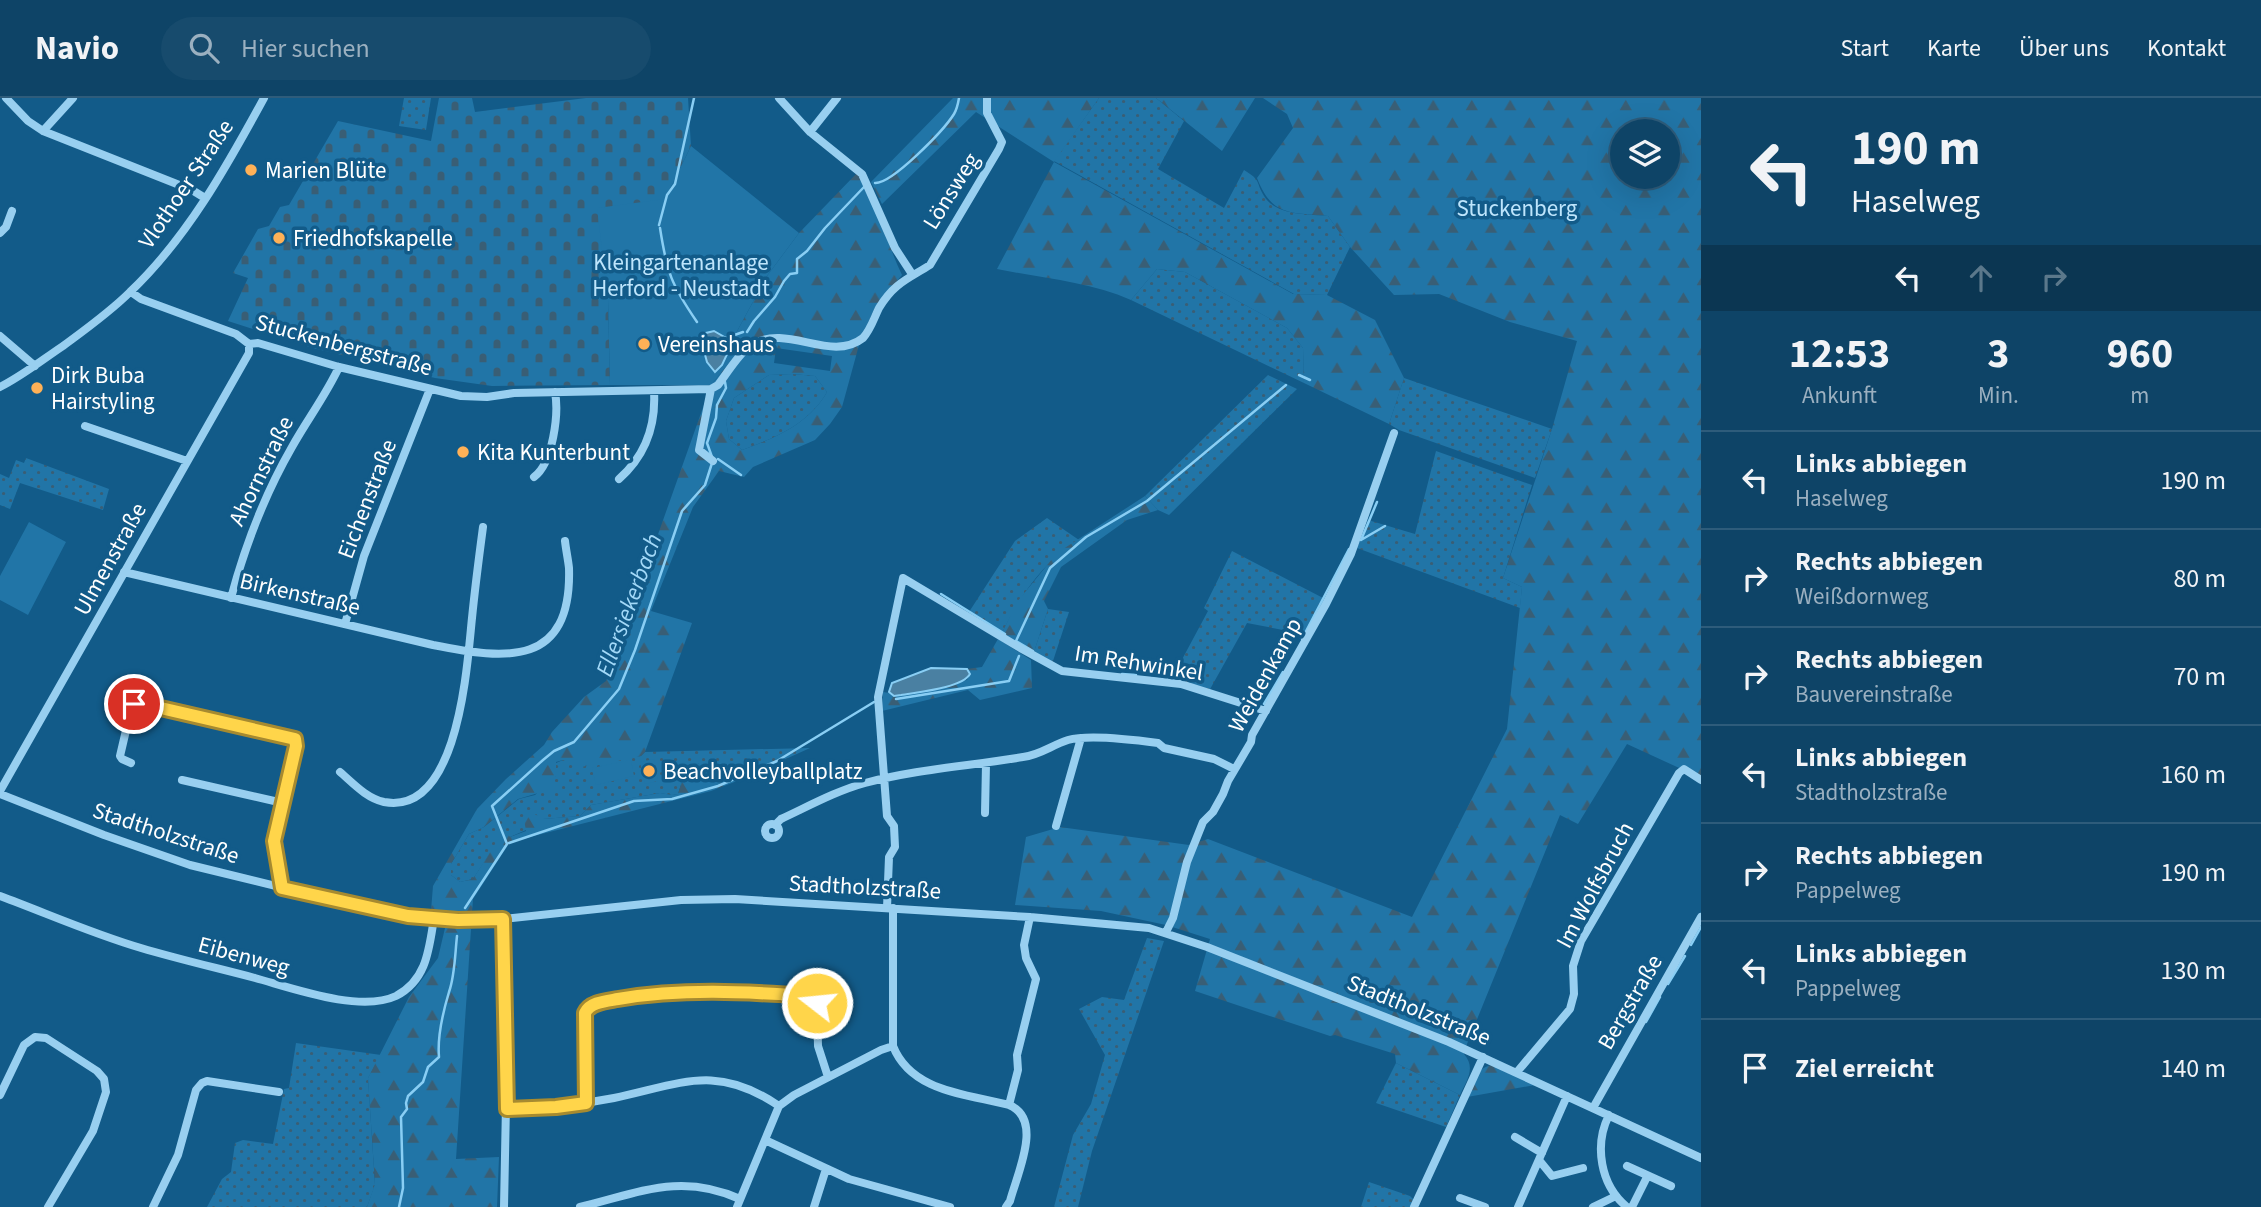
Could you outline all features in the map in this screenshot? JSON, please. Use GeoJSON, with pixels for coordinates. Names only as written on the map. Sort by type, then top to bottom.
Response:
{"type":"FeatureCollection","features":[{"type":"Feature","properties":{"kind":"street"},"geometry":{"type":"LineString","coordinates":[[6,98],[28,121],[43,131],[192,190],[205,198]]}},
{"type":"Feature","properties":{"kind":"street"},"geometry":{"type":"LineString","coordinates":[[43,131],[73,98]]}},
{"type":"Feature","properties":{"kind":"street","name":"Vlothoer Straße"},"geometry":{"type":"LineString","coordinates":[[0,387],[35,366],[94,322],[131,292],[166,254],[205,198],[264,98]]}},
{"type":"Feature","properties":{"kind":"street"},"geometry":{"type":"LineString","coordinates":[[713,461],[699,450],[711,389],[718,385],[748,349],[766,339],[786,338],[842,347],[858,342],[868,333],[885,300],[912,274],[894,248],[862,174],[810,132],[779,98]]}},
{"type":"Feature","properties":{"kind":"street"},"geometry":{"type":"LineString","coordinates":[[810,132],[837,98]]}},
{"type":"Feature","properties":{"kind":"street","name":"Lönsweg"},"geometry":{"type":"LineString","coordinates":[[912,274],[930,265],[1002,142],[987,113],[986,98]]}},
{"type":"Feature","properties":{"kind":"street"},"geometry":{"type":"LineString","coordinates":[[0,233],[6,228],[12,211]]}},
{"type":"Feature","properties":{"kind":"street","name":"Stuckenbergstraße"},"geometry":{"type":"LineString","coordinates":[[131,292],[141,299],[236,334],[249,344],[258,343],[339,367],[430,389],[477,397],[555,392],[711,389]]}},
{"type":"Feature","properties":{"kind":"street"},"geometry":{"type":"LineString","coordinates":[[0,336],[35,366]]}},
{"type":"Feature","properties":{"kind":"street","name":"Ulmenstraße"},"geometry":{"type":"LineString","coordinates":[[0,792],[249,353],[249,344]]}},
{"type":"Feature","properties":{"kind":"street","name":"Ahornstraße"},"geometry":{"type":"LineString","coordinates":[[231,598],[249,541],[268,494],[290,449],[339,367]]}},
{"type":"Feature","properties":{"kind":"street","name":"Eichenstraße"},"geometry":{"type":"LineString","coordinates":[[345,624],[364,556],[430,389]]}},
{"type":"Feature","properties":{"kind":"street"},"geometry":{"type":"LineString","coordinates":[[619,479],[638,460],[646,446],[654,391]]}},
{"type":"Feature","properties":{"kind":"street"},"geometry":{"type":"LineString","coordinates":[[534,477],[549,454],[557,409],[555,392]]}},
{"type":"Feature","properties":{"kind":"street"},"geometry":{"type":"LineString","coordinates":[[85,426],[187,461]]}},
{"type":"Feature","properties":{"kind":"street","name":"Weidenkamp"},"geometry":{"type":"LineString","coordinates":[[1166,932],[1173,918],[1187,862],[1203,822],[1213,812],[1223,794],[1351,554],[1394,433]]}},
{"type":"Feature","properties":{"kind":"street"},"geometry":{"type":"LineString","coordinates":[[340,772],[369,796],[384,802],[406,800],[421,793],[433,781],[452,739],[462,701],[483,527]]}},
{"type":"Feature","properties":{"kind":"street","name":"Birkenstraße"},"geometry":{"type":"LineString","coordinates":[[124,572],[468,652],[522,653],[551,637],[562,618],[569,567],[565,541]]}},
{"type":"Feature","properties":{"kind":"street","name":"Im Rehwinkel"},"geometry":{"type":"LineString","coordinates":[[884,779],[878,698],[903,578],[1062,671],[1181,684],[1266,711]]}},
{"type":"Feature","properties":{"kind":"street"},"geometry":{"type":"LineString","coordinates":[[131,763],[121,756],[131,709],[136,703],[292,737],[296,746],[274,841],[282,888]]}},
{"type":"Feature","properties":{"kind":"street"},"geometry":{"type":"LineString","coordinates":[[775,825],[781,819],[840,792],[884,779],[944,766],[986,764],[1035,755],[1068,740],[1081,738],[1158,743],[1164,748],[1214,759],[1234,769]]}},
{"type":"Feature","properties":{"kind":"street"},"geometry":{"type":"LineString","coordinates":[[1056,826],[1081,738]]}},
{"type":"Feature","properties":{"kind":"street"},"geometry":{"type":"LineString","coordinates":[[985,813],[986,764]]}},
{"type":"Feature","properties":{"kind":"street","name":"Im Wolfsbruch"},"geometry":{"type":"LineString","coordinates":[[1517,1072],[1570,1009],[1574,994],[1573,966],[1581,942],[1679,773],[1684,769],[1701,780]]}},
{"type":"Feature","properties":{"kind":"street"},"geometry":{"type":"LineString","coordinates":[[884,779],[887,816],[894,826],[895,847],[889,857],[893,1046],[901,1062],[921,1081],[1009,1105],[1022,1112],[1027,1129],[1010,1201],[1006,1207]]}},
{"type":"Feature","properties":{"kind":"street"},"geometry":{"type":"LineString","coordinates":[[182,780],[283,803]]}},
{"type":"Feature","properties":{"kind":"street","name":"Stadtholzstraße"},"geometry":{"type":"LineString","coordinates":[[0,792],[165,858],[373,910],[434,918],[503,919],[708,899],[1030,917],[1166,932],[1483,1056],[1701,1158]]}},
{"type":"Feature","properties":{"kind":"street","name":"Eibenweg"},"geometry":{"type":"LineString","coordinates":[[0,895],[138,947],[288,987],[360,1001],[393,997],[415,982],[425,963],[434,918]]}},
{"type":"Feature","properties":{"kind":"street","name":"Bergstraße"},"geometry":{"type":"LineString","coordinates":[[1593,1108],[1701,916]]}},
{"type":"Feature","properties":{"kind":"street"},"geometry":{"type":"LineString","coordinates":[[1009,1105],[1017,1070],[1017,1055],[1036,979],[1026,958],[1024,945],[1030,917]]}},
{"type":"Feature","properties":{"kind":"street"},"geometry":{"type":"LineString","coordinates":[[503,919],[507,1109],[504,1207]]}},
{"type":"Feature","properties":{"kind":"street"},"geometry":{"type":"LineString","coordinates":[[586,1103],[587,1008],[612,1000],[661,993],[732,991],[812,996],[817,1003],[818,1046],[828,1077]]}},
{"type":"Feature","properties":{"kind":"street"},"geometry":{"type":"LineString","coordinates":[[0,1095],[24,1045],[35,1037],[46,1038],[97,1071],[104,1080],[106,1092],[93,1131],[48,1207]]}},
{"type":"Feature","properties":{"kind":"street"},"geometry":{"type":"LineString","coordinates":[[580,1207],[599,1205],[649,1189],[683,1185],[710,1187],[738,1203],[779,1106],[828,1077],[893,1046]]}},
{"type":"Feature","properties":{"kind":"street"},"geometry":{"type":"LineString","coordinates":[[1414,1207],[1483,1056]]}},
{"type":"Feature","properties":{"kind":"street"},"geometry":{"type":"LineString","coordinates":[[507,1109],[586,1103],[674,1082],[703,1079],[739,1084],[779,1106]]}},
{"type":"Feature","properties":{"kind":"street"},"geometry":{"type":"LineString","coordinates":[[153,1207],[178,1155],[196,1090],[202,1083],[207,1081],[279,1092]]}},
{"type":"Feature","properties":{"kind":"street"},"geometry":{"type":"LineString","coordinates":[[1518,1207],[1567,1096]]}},
{"type":"Feature","properties":{"kind":"street"},"geometry":{"type":"LineString","coordinates":[[1609,1115],[1602,1132],[1601,1155],[1605,1177],[1616,1196],[1629,1207],[1647,1177]]}},
{"type":"Feature","properties":{"kind":"street"},"geometry":{"type":"LineString","coordinates":[[1514,1137],[1541,1156],[1552,1176],[1583,1168]]}},
{"type":"Feature","properties":{"kind":"street"},"geometry":{"type":"LineString","coordinates":[[765,1140],[849,1179],[924,1204],[950,1207]]}},
{"type":"Feature","properties":{"kind":"street"},"geometry":{"type":"LineString","coordinates":[[1627,1166],[1671,1186]]}},
{"type":"Feature","properties":{"kind":"street"},"geometry":{"type":"LineString","coordinates":[[814,1207],[826,1169]]}},
{"type":"Feature","properties":{"kind":"street"},"geometry":{"type":"LineString","coordinates":[[1593,1207],[1616,1196]]}},
{"type":"Feature","properties":{"kind":"street"},"geometry":{"type":"LineString","coordinates":[[1460,1198],[1485,1207]]}},
{"type":"Feature","properties":{"kind":"green space"},"geometry":{"type":"Polygon","coordinates":[[[404,98],[431,98],[426,130],[399,126],[404,98]]]}},
{"type":"Feature","properties":{"kind":"green space"},"geometry":{"type":"Polygon","coordinates":[[[439,98],[472,98],[475,112],[586,98],[688,98],[691,146],[665,199],[608,300],[610,385],[492,386],[435,378],[313,348],[228,321],[248,278],[233,273],[258,229],[269,226],[280,207],[289,205],[338,121],[431,141],[439,98]]]}},
{"type":"Feature","properties":{"kind":"green space"},"geometry":{"type":"Polygon","coordinates":[[[953,98],[1099,98],[1054,162],[976,112],[882,204],[871,182],[953,98]]]}},
{"type":"Feature","properties":{"kind":"green space"},"geometry":{"type":"Polygon","coordinates":[[[1099,98],[1156,98],[1184,121],[1158,169],[1224,208],[1244,170],[1256,179],[1269,203],[1276,207],[1293,213],[1328,216],[1350,247],[1327,295],[1294,294],[1054,161],[1099,98]]]}},
{"type":"Feature","properties":{"kind":"green space"},"geometry":{"type":"Polygon","coordinates":[[[1156,98],[1255,98],[1222,151],[1156,98]]]}},
{"type":"Feature","properties":{"kind":"green space","name":"Stuckenberg"},"geometry":{"type":"Polygon","coordinates":[[[1263,98],[1701,98],[1701,778],[1627,744],[1578,824],[1560,815],[1467,1044],[1464,1054],[1470,1069],[1460,1095],[1396,1063],[1395,1054],[1335,1035],[1330,1036],[1195,991],[1210,939],[1166,925],[1101,911],[1015,905],[1026,837],[1060,827],[1189,845],[1208,839],[1412,917],[1507,729],[1522,587],[1503,578],[1552,429],[1577,341],[1510,322],[1439,294],[1394,295],[1350,247],[1328,216],[1284,210],[1269,200],[1263,191],[1257,178],[1293,128],[1287,114],[1263,98]]]}},
{"type":"Feature","properties":{"kind":"green space","name":"Kleingartenanlage Herford - Neustadt"},"geometry":{"type":"Polygon","coordinates":[[[691,146],[799,233],[767,276],[735,335],[735,356],[711,385],[610,385],[608,300],[597,208],[665,199],[691,146]]]}},
{"type":"Feature","properties":{"kind":"green space"},"geometry":{"type":"Polygon","coordinates":[[[1054,162],[1293,294],[1327,295],[1375,320],[1404,378],[1389,424],[1304,383],[1303,348],[1287,328],[1185,272],[1157,269],[1131,300],[1082,285],[997,269],[1054,162]]]}},
{"type":"Feature","properties":{"kind":"green space"},"geometry":{"type":"Polygon","coordinates":[[[857,173],[871,197],[902,275],[874,309],[859,345],[842,407],[815,440],[753,467],[744,477],[719,471],[693,507],[651,611],[692,623],[645,752],[641,756],[608,763],[602,761],[579,768],[563,760],[556,762],[552,789],[518,799],[484,827],[469,834],[451,864],[451,875],[460,882],[473,879],[497,841],[498,831],[502,829],[510,837],[526,831],[524,819],[533,813],[543,819],[580,816],[591,805],[660,793],[678,794],[687,765],[698,763],[706,775],[731,772],[737,781],[711,791],[510,842],[473,899],[472,913],[431,911],[433,886],[477,809],[544,745],[552,732],[584,697],[606,681],[711,385],[735,356],[735,335],[767,276],[799,233],[857,173]],[[776,348],[774,363],[830,371],[832,356],[776,348]],[[769,375],[734,398],[726,421],[729,439],[742,450],[779,435],[801,421],[820,403],[827,392],[815,376],[769,375]]]}},
{"type":"Feature","properties":{"kind":"green space"},"geometry":{"type":"Polygon","coordinates":[[[1157,269],[1185,272],[1287,328],[1303,348],[1304,383],[1131,300],[1157,269]]]}},
{"type":"Feature","properties":{"kind":"green space"},"geometry":{"type":"Polygon","coordinates":[[[769,375],[815,376],[827,392],[820,403],[801,421],[779,435],[742,450],[729,439],[726,421],[734,398],[769,375]]]}},
{"type":"Feature","properties":{"kind":"green space"},"geometry":{"type":"Polygon","coordinates":[[[1268,375],[1297,389],[1169,515],[1158,510],[1145,496],[1268,375]]]}},
{"type":"Feature","properties":{"kind":"green space"},"geometry":{"type":"Polygon","coordinates":[[[1404,378],[1552,429],[1535,478],[1399,430],[1389,424],[1404,378]]]}},
{"type":"Feature","properties":{"kind":"green space"},"geometry":{"type":"Polygon","coordinates":[[[1436,451],[1532,485],[1503,578],[1522,587],[1520,608],[1357,548],[1368,520],[1415,534],[1436,451]]]}},
{"type":"Feature","properties":{"kind":"green space"},"geometry":{"type":"Polygon","coordinates":[[[26,458],[109,489],[103,510],[20,483],[10,509],[0,505],[0,474],[9,478],[16,460],[24,463],[26,458]]]}},
{"type":"Feature","properties":{"kind":"green space"},"geometry":{"type":"Polygon","coordinates":[[[1145,496],[1158,510],[1127,520],[1061,567],[1044,601],[1048,609],[1033,655],[1002,633],[1017,602],[1057,553],[1145,496]]]}},
{"type":"Feature","properties":{"kind":"green space"},"geometry":{"type":"Polygon","coordinates":[[[1047,518],[1079,540],[1043,569],[1017,605],[1002,633],[969,612],[1015,541],[1047,518]]]}},
{"type":"Feature","properties":{"kind":"green space"},"geometry":{"type":"Polygon","coordinates":[[[29,522],[66,542],[28,615],[0,600],[0,576],[29,522]]]}},
{"type":"Feature","properties":{"kind":"green space"},"geometry":{"type":"Polygon","coordinates":[[[1232,551],[1325,599],[1303,640],[1283,630],[1247,623],[1209,691],[1171,680],[1208,611],[1204,608],[1232,551]]]}},
{"type":"Feature","properties":{"kind":"green space"},"geometry":{"type":"Polygon","coordinates":[[[1048,609],[1069,612],[1052,664],[1033,655],[1048,609]]]}},
{"type":"Feature","properties":{"kind":"green space"},"geometry":{"type":"Polygon","coordinates":[[[998,639],[1031,660],[1032,688],[980,700],[968,690],[882,711],[883,692],[901,695],[967,680],[970,674],[967,669],[982,667],[998,639]]]}},
{"type":"Feature","properties":{"kind":"green space"},"geometry":{"type":"Polygon","coordinates":[[[810,748],[737,781],[730,772],[706,775],[698,763],[687,765],[678,794],[660,793],[591,805],[580,816],[543,819],[510,837],[499,831],[498,841],[473,879],[460,882],[451,875],[451,864],[469,834],[484,827],[519,799],[535,795],[556,776],[556,763],[563,760],[603,761],[641,756],[645,752],[810,748]]]}},
{"type":"Feature","properties":{"kind":"green space","name":"Beachvolleyballplatz"},"geometry":{"type":"Polygon","coordinates":[[[654,759],[658,781],[645,784],[640,762],[654,759]]]}},
{"type":"Feature","properties":{"kind":"green space"},"geometry":{"type":"Polygon","coordinates":[[[631,760],[634,776],[596,785],[592,768],[631,760]]]}},
{"type":"Feature","properties":{"kind":"green space"},"geometry":{"type":"Polygon","coordinates":[[[445,928],[471,929],[456,1159],[499,1157],[497,1207],[367,1207],[375,1184],[368,1078],[409,997],[438,958],[445,928]]]}},
{"type":"Feature","properties":{"kind":"green space"},"geometry":{"type":"Polygon","coordinates":[[[1147,938],[1164,941],[1092,1151],[1078,1207],[1054,1207],[1073,1135],[1091,1104],[1105,1055],[1079,1009],[1102,997],[1124,1000],[1147,938]]]}},
{"type":"Feature","properties":{"kind":"green space"},"geometry":{"type":"Polygon","coordinates":[[[296,1043],[381,1055],[368,1078],[375,1185],[367,1207],[207,1207],[222,1179],[231,1172],[235,1143],[243,1140],[273,1144],[284,1089],[289,1088],[296,1043]]]}},
{"type":"Feature","properties":{"kind":"green space"},"geometry":{"type":"Polygon","coordinates":[[[1396,1063],[1460,1095],[1446,1127],[1376,1103],[1396,1063]]]}},
{"type":"Feature","properties":{"kind":"green space"},"geometry":{"type":"Polygon","coordinates":[[[1493,1065],[1535,1085],[1467,1097],[1479,1072],[1493,1065]]]}},
{"type":"Feature","properties":{"kind":"green space"},"geometry":{"type":"Polygon","coordinates":[[[1369,1182],[1410,1196],[1414,1200],[1411,1207],[1361,1207],[1369,1182]]]}},
{"type":"Feature","properties":{"kind":"shaded area"},"geometry":{"type":"Polygon","coordinates":[[[714,331],[726,338],[730,348],[722,365],[715,372],[707,362],[701,340],[706,333],[714,331]]]}},
{"type":"Feature","properties":{"kind":"shaded area"},"geometry":{"type":"Polygon","coordinates":[[[931,668],[967,669],[970,674],[958,683],[939,689],[894,696],[889,692],[892,683],[931,668]]]}},
{"type":"Feature","properties":{"kind":"waterway"},"geometry":{"type":"LineString","coordinates":[[659,225],[667,195],[675,184],[694,98]]}},
{"type":"Feature","properties":{"kind":"waterway","name":"Ellersiekerbach"},"geometry":{"type":"LineString","coordinates":[[875,183],[883,181],[905,166],[940,132],[954,114],[959,98]]}},
{"type":"Feature","properties":{"kind":"waterway","name":"Ellersiekerbach"},"geometry":{"type":"LineString","coordinates":[[747,332],[775,297],[784,281],[790,274],[797,273],[797,259],[864,187]]}},
{"type":"Feature","properties":{"kind":"waterway"},"geometry":{"type":"LineString","coordinates":[[660,228],[671,278],[697,322]]}},
{"type":"Feature","properties":{"kind":"waterway"},"geometry":{"type":"LineString","coordinates":[[726,338],[743,332]]}},
{"type":"Feature","properties":{"kind":"waterway"},"geometry":{"type":"LineString","coordinates":[[1299,375],[1310,380]]}},
{"type":"Feature","properties":{"kind":"waterway","name":"Ellersiekerbach"},"geometry":{"type":"LineString","coordinates":[[712,457],[707,443],[716,418],[717,405],[726,388],[725,382]]}},
{"type":"Feature","properties":{"kind":"waterway"},"geometry":{"type":"LineString","coordinates":[[1033,651],[1016,641],[1050,568],[1086,537],[1147,501],[1286,385]]}},
{"type":"Feature","properties":{"kind":"waterway"},"geometry":{"type":"LineString","coordinates":[[718,459],[741,475]]}},
{"type":"Feature","properties":{"kind":"waterway","name":"Ellersiekerbach"},"geometry":{"type":"LineString","coordinates":[[465,908],[507,844],[492,806],[554,751],[574,742],[619,689],[682,511],[705,485],[712,463]]}},
{"type":"Feature","properties":{"kind":"waterway"},"geometry":{"type":"LineString","coordinates":[[1361,540],[1377,502]]}},
{"type":"Feature","properties":{"kind":"waterway"},"geometry":{"type":"LineString","coordinates":[[1361,540],[1385,526]]}},
{"type":"Feature","properties":{"kind":"waterway"},"geometry":{"type":"LineString","coordinates":[[1302,639],[1349,549]]}},
{"type":"Feature","properties":{"kind":"waterway"},"geometry":{"type":"LineString","coordinates":[[941,594],[1005,634]]}},
{"type":"Feature","properties":{"kind":"waterway"},"geometry":{"type":"LineString","coordinates":[[896,699],[1009,681],[1019,656]]}},
{"type":"Feature","properties":{"kind":"waterway"},"geometry":{"type":"LineString","coordinates":[[1264,704],[1283,672]]}},
{"type":"Feature","properties":{"kind":"waterway"},"geometry":{"type":"LineString","coordinates":[[1122,674],[1136,675]]}},
{"type":"Feature","properties":{"kind":"waterway"},"geometry":{"type":"LineString","coordinates":[[509,843],[634,801],[672,799],[718,786],[777,761],[874,702]]}},
{"type":"Feature","properties":{"kind":"waterway"},"geometry":{"type":"LineString","coordinates":[[1691,945],[1701,927]]}},
{"type":"Feature","properties":{"kind":"waterway","name":"Ellersiekerbach"},"geometry":{"type":"LineString","coordinates":[[399,1207],[403,1188],[401,1117],[407,1109],[408,1096],[423,1082],[428,1067],[439,1057],[440,1032],[452,979],[457,936]]}},
{"type":"Feature","properties":{"kind":"waterway"},"geometry":{"type":"LineString","coordinates":[[1668,984],[1685,956]]}},
{"type":"Feature","properties":{"kind":"waterway"},"geometry":{"type":"LineString","coordinates":[[1646,1022],[1660,997]]}},
{"type":"Feature","properties":{"kind":"place","name":"Marien Blüte"},"geometry":{"type":"Point","coordinates":[251,170]}},
{"type":"Feature","properties":{"kind":"place","name":"Friedhofskapelle"},"geometry":{"type":"Point","coordinates":[279,238]}},
{"type":"Feature","properties":{"kind":"place","name":"Vereinshaus"},"geometry":{"type":"Point","coordinates":[644,344]}},
{"type":"Feature","properties":{"kind":"place","name":"Dirk Buba Hairstyling"},"geometry":{"type":"Point","coordinates":[37,388]}},
{"type":"Feature","properties":{"kind":"place","name":"Kita Kunterbunt"},"geometry":{"type":"Point","coordinates":[463,452]}},
{"type":"Feature","properties":{"kind":"place","name":"Beachvolleyballplatz"},"geometry":{"type":"Point","coordinates":[649,771]}},
{"type":"Feature","properties":{"kind":"route"},"geometry":{"type":"LineString","coordinates":[[134,704],[295,739],[296,746],[274,841],[282,888],[408,916],[458,920],[503,919],[507,1109],[586,1103],[585,1013],[592,1005],[639,995],[694,991],[812,996],[817,1003]]}}]}
